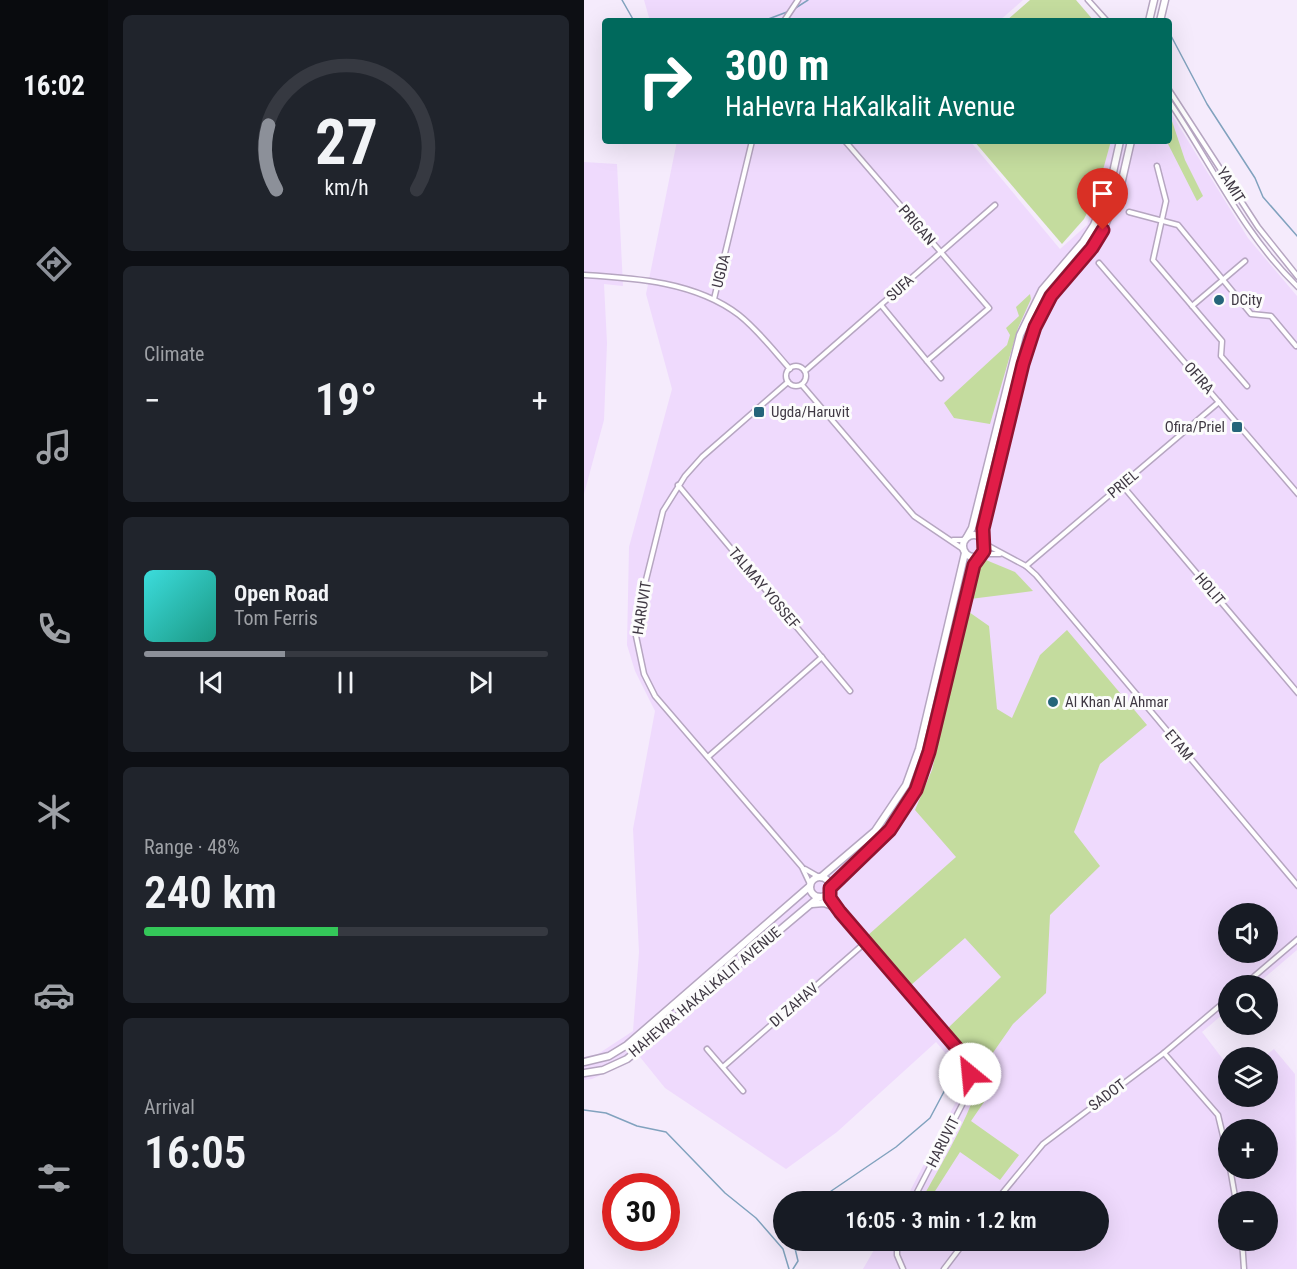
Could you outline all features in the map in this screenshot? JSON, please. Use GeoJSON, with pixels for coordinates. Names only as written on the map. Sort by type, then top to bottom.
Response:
{"type":"FeatureCollection","features":[{"type":"Feature","properties":{"kind":"main road"},"geometry":{"type":"LineString","coordinates":[[1150,18],[1154,0]]}},
{"type":"Feature","properties":{"kind":"main road"},"geometry":{"type":"LineString","coordinates":[[1161,18],[1165,0]]}},
{"type":"Feature","properties":{"kind":"main road"},"geometry":{"type":"LineString","coordinates":[[1119,144],[1110,186],[1094,225],[1083,242],[1042,290],[1020,335],[972,528],[965,539],[919,749],[906,785],[875,831],[810,885],[811,892],[820,897],[890,830],[916,790],[929,752],[974,565],[981,555],[988,507],[1031,339],[1051,296],[1092,248],[1107,222],[1120,189],[1130,144]]}},
{"type":"Feature","properties":{"kind":"main road"},"geometry":{"type":"LineString","coordinates":[[965,539],[974,535],[984,542]]}},
{"type":"Feature","properties":{"kind":"main road"},"geometry":{"type":"LineString","coordinates":[[964,551],[970,557],[981,555]]}},
{"type":"Feature","properties":{"kind":"main road"},"geometry":{"type":"LineString","coordinates":[[820,877],[827,879],[830,889]]}},
{"type":"Feature","properties":{"kind":"main road","name":"HAHEVRA HAKALKALIT AVENUE"},"geometry":{"type":"LineString","coordinates":[[584,1062],[609,1056],[621,1050],[810,885]]}},
{"type":"Feature","properties":{"kind":"main road","name":"HAHEVRA HAKALKALIT AVENUE"},"geometry":{"type":"LineString","coordinates":[[584,1073],[603,1070],[627,1059],[804,908],[820,897]]}},
{"type":"Feature","properties":{"kind":"main road"},"geometry":{"type":"LineString","coordinates":[[804,908],[819,902],[837,909]]}},
{"type":"Feature","properties":{"kind":"street"},"geometry":{"type":"LineString","coordinates":[[787,18],[798,0]]}},
{"type":"Feature","properties":{"kind":"street"},"geometry":{"type":"LineString","coordinates":[[1088,0],[1103,18]]}},
{"type":"Feature","properties":{"kind":"street","name":"YAMIT"},"geometry":{"type":"LineString","coordinates":[[1172,95],[1258,227],[1298,276]]}},
{"type":"Feature","properties":{"kind":"street","name":"YAMIT"},"geometry":{"type":"LineString","coordinates":[[1172,106],[1257,240],[1298,287]]}},
{"type":"Feature","properties":{"kind":"street","name":"UGDA"},"geometry":{"type":"LineString","coordinates":[[751,144],[714,299],[740,316],[790,369]]}},
{"type":"Feature","properties":{"kind":"street","name":"PRIGAN"},"geometry":{"type":"LineString","coordinates":[[848,144],[989,308],[927,361]]}},
{"type":"Feature","properties":{"kind":"street"},"geometry":{"type":"LineString","coordinates":[[1157,166],[1166,201],[1153,260],[1222,341],[1221,356],[1247,386]]}},
{"type":"Feature","properties":{"kind":"street","name":"SUFA"},"geometry":{"type":"LineString","coordinates":[[805,371],[995,205]]}},
{"type":"Feature","properties":{"kind":"street"},"geometry":{"type":"LineString","coordinates":[[1129,212],[1178,225],[1251,314],[1271,316],[1296,346]]}},
{"type":"Feature","properties":{"kind":"street"},"geometry":{"type":"LineString","coordinates":[[1192,306],[1245,261]]}},
{"type":"Feature","properties":{"kind":"street","name":"OFIRA"},"geometry":{"type":"LineString","coordinates":[[1099,263],[1298,494]]}},
{"type":"Feature","properties":{"kind":"street"},"geometry":{"type":"LineString","coordinates":[[584,275],[664,284],[714,299]]}},
{"type":"Feature","properties":{"kind":"street"},"geometry":{"type":"LineString","coordinates":[[881,305],[941,378]]}},
{"type":"Feature","properties":{"kind":"street"},"geometry":{"type":"LineString","coordinates":[[797,367],[805,371],[805,380],[802,385],[793,386],[788,382],[787,375],[790,369],[797,367]]}},
{"type":"Feature","properties":{"kind":"street","name":"HARUVIT"},"geometry":{"type":"LineString","coordinates":[[788,382],[702,456],[667,502],[659,524],[639,608],[637,649],[644,674],[656,696],[802,867],[810,885]]}},
{"type":"Feature","properties":{"kind":"street"},"geometry":{"type":"LineString","coordinates":[[802,385],[914,516],[964,551]]}},
{"type":"Feature","properties":{"kind":"street","name":"PRIEL"},"geometry":{"type":"LineString","coordinates":[[1026,566],[1219,402]]}},
{"type":"Feature","properties":{"kind":"street","name":"TALMAY YOSSEF"},"geometry":{"type":"LineString","coordinates":[[678,485],[850,691]]}},
{"type":"Feature","properties":{"kind":"street","name":"HOLIT"},"geometry":{"type":"LineString","coordinates":[[1122,485],[1298,693]]}},
{"type":"Feature","properties":{"kind":"street"},"geometry":{"type":"LineString","coordinates":[[949,539],[965,539]]}},
{"type":"Feature","properties":{"kind":"street","name":"ETAM"},"geometry":{"type":"LineString","coordinates":[[984,542],[1026,566],[1298,886]]}},
{"type":"Feature","properties":{"kind":"street","name":"ETAM"},"geometry":{"type":"LineString","coordinates":[[981,555],[1007,556]]}},
{"type":"Feature","properties":{"kind":"street"},"geometry":{"type":"LineString","coordinates":[[708,757],[822,657]]}},
{"type":"Feature","properties":{"kind":"street","name":"HARUVIT"},"geometry":{"type":"LineString","coordinates":[[802,867],[820,877]]}},
{"type":"Feature","properties":{"kind":"street","name":"HARUVIT"},"geometry":{"type":"LineString","coordinates":[[830,889],[830,898],[837,909],[956,1047],[968,1065],[970,1074],[964,1101],[918,1191]]}},
{"type":"Feature","properties":{"kind":"street","name":"HARUVIT"},"geometry":{"type":"LineString","coordinates":[[820,897],[837,909]]}},
{"type":"Feature","properties":{"kind":"street"},"geometry":{"type":"LineString","coordinates":[[1256,975],[1298,939]]}},
{"type":"Feature","properties":{"kind":"street","name":"DI ZAHAV"},"geometry":{"type":"LineString","coordinates":[[723,1067],[866,942]]}},
{"type":"Feature","properties":{"kind":"street","name":"SADOT"},"geometry":{"type":"LineString","coordinates":[[1004,1191],[1043,1144],[1164,1053],[1218,1007]]}},
{"type":"Feature","properties":{"kind":"street"},"geometry":{"type":"LineString","coordinates":[[707,1048],[743,1091]]}},
{"type":"Feature","properties":{"kind":"street"},"geometry":{"type":"LineString","coordinates":[[1164,1053],[1218,1115],[1219,1119]]}},
{"type":"Feature","properties":{"kind":"street"},"geometry":{"type":"LineString","coordinates":[[897,1251],[903,1269]]}},
{"type":"Feature","properties":{"kind":"street"},"geometry":{"type":"LineString","coordinates":[[944,1269],[958,1251]]}},
{"type":"Feature","properties":{"kind":"street"},"geometry":{"type":"LineString","coordinates":[[1243,1251],[1244,1269]]}},
{"type":"Feature","properties":{"kind":"shaded area"},"geometry":{"type":"Polygon","coordinates":[[[644,0],[1023,0],[1002,18],[649,18],[644,0]]]}},
{"type":"Feature","properties":{"kind":"shaded area"},"geometry":{"type":"Polygon","coordinates":[[[1172,115],[1248,238],[1297,296],[1297,950],[1268,975],[1218,975],[1218,1018],[1202,1032],[1218,1053],[1218,1107],[1278,1107],[1278,1054],[1295,1074],[1297,1269],[863,1269],[873,1251],[1109,1251],[1109,1191],[910,1191],[965,1084],[958,1068],[936,1042],[837,1132],[786,1169],[665,1088],[640,1057],[592,1079],[584,1080],[584,1057],[598,1054],[633,1031],[639,952],[633,829],[655,711],[635,671],[627,645],[629,547],[672,389],[646,294],[676,144],[972,144],[1060,249],[1087,225],[1110,144],[1172,144],[1172,115]]]}},
{"type":"Feature","properties":{"kind":"shaded area"},"geometry":{"type":"Polygon","coordinates":[[[584,162],[617,164],[623,286],[604,284],[607,343],[604,420],[584,494],[584,162]]]}},
{"type":"Feature","properties":{"kind":"green space"},"geometry":{"type":"Polygon","coordinates":[[[1030,0],[1076,0],[1091,18],[1009,18],[1030,0]]]}},
{"type":"Feature","properties":{"kind":"green space"},"geometry":{"type":"Polygon","coordinates":[[[1172,121],[1185,160],[1203,196],[1197,201],[1168,144],[1172,144],[1172,121]]]}},
{"type":"Feature","properties":{"kind":"green space"},"geometry":{"type":"Polygon","coordinates":[[[977,144],[1110,144],[1096,195],[1084,219],[1062,244],[977,144]]]}},
{"type":"Feature","properties":{"kind":"green space"},"geometry":{"type":"Polygon","coordinates":[[[1030,294],[1031,299],[1018,328],[990,424],[954,418],[944,403],[1007,345],[1010,335],[1006,328],[1019,316],[1016,307],[1030,294]]]}},
{"type":"Feature","properties":{"kind":"green space"},"geometry":{"type":"Polygon","coordinates":[[[986,560],[1015,572],[1033,591],[970,599],[980,565],[986,560]]]}},
{"type":"Feature","properties":{"kind":"green space"},"geometry":{"type":"Polygon","coordinates":[[[969,612],[989,626],[997,709],[1012,718],[1040,655],[1067,630],[1147,725],[1100,764],[1074,832],[1100,866],[1050,915],[1046,993],[1013,1024],[990,1057],[995,1086],[971,1121],[1019,1155],[1000,1180],[960,1152],[935,1191],[927,1191],[956,1138],[977,1086],[977,1075],[966,1050],[948,1028],[1001,977],[965,938],[911,985],[867,936],[956,857],[915,810],[932,770],[969,612]]]}},
{"type":"Feature","properties":{"kind":"waterway"},"geometry":{"type":"LineString","coordinates":[[622,0],[632,18]]}},
{"type":"Feature","properties":{"kind":"waterway"},"geometry":{"type":"LineString","coordinates":[[794,9],[808,0]]}},
{"type":"Feature","properties":{"kind":"waterway"},"geometry":{"type":"LineString","coordinates":[[771,18],[787,12]]}},
{"type":"Feature","properties":{"kind":"waterway"},"geometry":{"type":"LineString","coordinates":[[1172,38],[1207,104],[1255,178],[1263,197],[1298,237]]}},
{"type":"Feature","properties":{"kind":"waterway"},"geometry":{"type":"LineString","coordinates":[[831,1191],[896,1147],[930,1118],[947,1086]]}},
{"type":"Feature","properties":{"kind":"waterway"},"geometry":{"type":"LineString","coordinates":[[584,1110],[606,1113],[637,1126],[666,1132],[725,1193],[756,1218],[783,1249],[789,1269]]}},
{"type":"Feature","properties":{"kind":"waterway"},"geometry":{"type":"LineString","coordinates":[[793,1269],[798,1261],[796,1251]]}},
{"type":"Feature","properties":{"kind":"place","name":"DCity"},"geometry":{"type":"Point","coordinates":[1219,300]}},
{"type":"Feature","properties":{"kind":"place","name":"Ugda/Haruvit"},"geometry":{"type":"Point","coordinates":[759,412]}},
{"type":"Feature","properties":{"kind":"place","name":"Ofira/Priel"},"geometry":{"type":"Point","coordinates":[1237,427]}},
{"type":"Feature","properties":{"kind":"place","name":"Al Khan Al Ahmar"},"geometry":{"type":"Point","coordinates":[1053,702]}},
{"type":"Feature","properties":{"kind":"route"},"geometry":{"type":"LineString","coordinates":[[970,1074],[964,1057],[956,1047],[840,912],[830,898],[830,888],[890,830],[916,790],[929,752],[974,565],[984,551],[983,529],[1031,339],[1051,296],[1092,248],[1103,230]]}}]}
